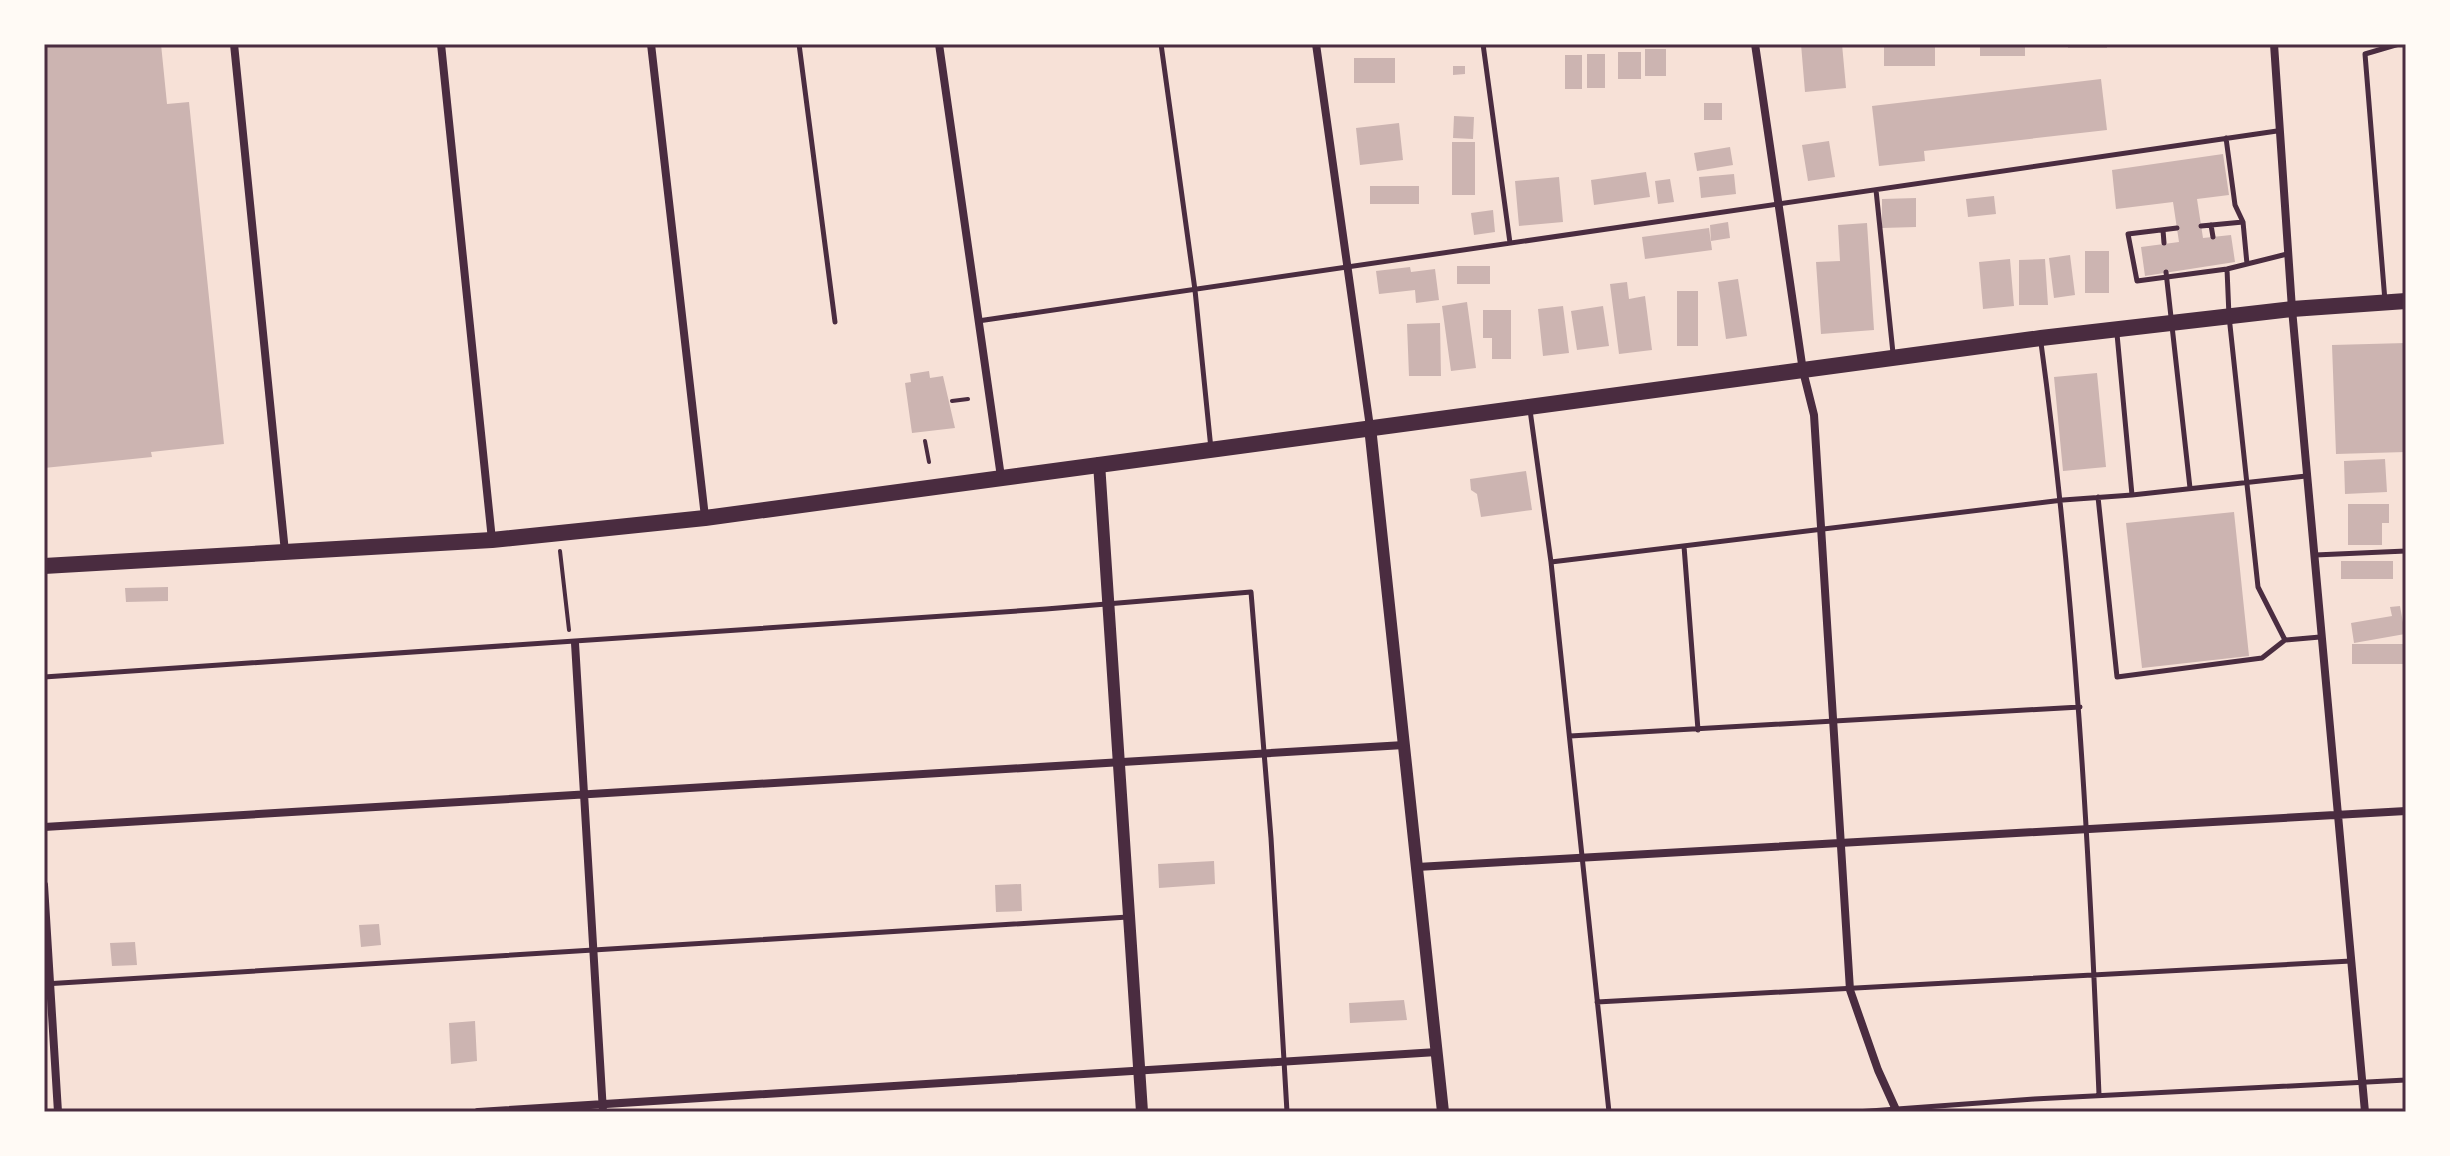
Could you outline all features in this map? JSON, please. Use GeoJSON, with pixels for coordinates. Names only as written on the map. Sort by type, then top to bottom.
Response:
{"type":"FeatureCollection","features":[{"type":"Feature","properties":{"kind":"main road"},"geometry":{"type":"LineString","coordinates":[[44,566],[492,540],[705,518],[2041,338],[2292,309],[2406,301]]}},
{"type":"Feature","properties":{"kind":"street"},"geometry":{"type":"LineString","coordinates":[[234,44],[285,553]]}},
{"type":"Feature","properties":{"kind":"street"},"geometry":{"type":"LineString","coordinates":[[441,44],[492,540]]}},
{"type":"Feature","properties":{"kind":"street"},"geometry":{"type":"LineString","coordinates":[[651,44],[705,518]]}},
{"type":"Feature","properties":{"kind":"street"},"geometry":{"type":"LineString","coordinates":[[939,44],[1001,477]]}},
{"type":"Feature","properties":{"kind":"street"},"geometry":{"type":"LineString","coordinates":[[1316,44],[1370,427],[1443,1112]]}},
{"type":"Feature","properties":{"kind":"street"},"geometry":{"type":"LineString","coordinates":[[1755,44],[1803,371],[1814,415],[1850,990],[1896,1111]]}},
{"type":"Feature","properties":{"kind":"street"},"geometry":{"type":"LineString","coordinates":[[2274,44],[2287,254],[2365,1112]]}},
{"type":"Feature","properties":{"kind":"street"},"geometry":{"type":"LineString","coordinates":[[1099,463],[1142,1112]]}},
{"type":"Feature","properties":{"kind":"street"},"geometry":{"type":"LineString","coordinates":[[575,643],[602,1108]]}},
{"type":"Feature","properties":{"kind":"street"},"geometry":{"type":"LineString","coordinates":[[44,827],[1404,745]]}},
{"type":"Feature","properties":{"kind":"street"},"geometry":{"type":"LineString","coordinates":[[1417,867],[2406,811]]}},
{"type":"Feature","properties":{"kind":"street"},"geometry":{"type":"LineString","coordinates":[[44,885],[47,984],[58,1112]]}},
{"type":"Feature","properties":{"kind":"street"},"geometry":{"type":"LineString","coordinates":[[478,1112],[602,1108],[1437,1052]]}},
{"type":"Feature","properties":{"kind":"lane"},"geometry":{"type":"LineString","coordinates":[[799,44],[835,322]]}},
{"type":"Feature","properties":{"kind":"lane"},"geometry":{"type":"LineString","coordinates":[[1161,44],[1195,290],[1211,450]]}},
{"type":"Feature","properties":{"kind":"lane"},"geometry":{"type":"LineString","coordinates":[[1483,44],[1510,243]]}},
{"type":"Feature","properties":{"kind":"lane"},"geometry":{"type":"LineString","coordinates":[[2385,302],[2365,54],[2399,44]]}},
{"type":"Feature","properties":{"kind":"lane"},"geometry":{"type":"LineString","coordinates":[[978,321],[2277,131]]}},
{"type":"Feature","properties":{"kind":"lane"},"geometry":{"type":"LineString","coordinates":[[2226,138],[2235,205],[2243,222],[2247,264]]}},
{"type":"Feature","properties":{"kind":"lane"},"geometry":{"type":"LineString","coordinates":[[1876,190],[1893,358]]}},
{"type":"Feature","properties":{"kind":"lane"},"geometry":{"type":"LineString","coordinates":[[2201,226],[2243,222]]}},
{"type":"Feature","properties":{"kind":"lane"},"geometry":{"type":"LineString","coordinates":[[2211,225],[2213,237]]}},
{"type":"Feature","properties":{"kind":"lane"},"geometry":{"type":"LineString","coordinates":[[2177,228],[2128,234],[2137,281],[2227,269],[2287,254]]}},
{"type":"Feature","properties":{"kind":"lane"},"geometry":{"type":"LineString","coordinates":[[2163,230],[2164,243]]}},
{"type":"Feature","properties":{"kind":"lane"},"geometry":{"type":"LineString","coordinates":[[2227,269],[2229,316],[2258,587],[2285,640]]}},
{"type":"Feature","properties":{"kind":"lane"},"geometry":{"type":"LineString","coordinates":[[2166,275],[2190,488]]}},
{"type":"Feature","properties":{"kind":"lane"},"geometry":{"type":"LineString","coordinates":[[2116,329],[2132,495]]}},
{"type":"Feature","properties":{"kind":"lane"},"geometry":{"type":"LineString","coordinates":[[2041,338],[2063,500],[2081,707],[2099,1095]]}},
{"type":"Feature","properties":{"kind":"lane"},"geometry":{"type":"LineString","coordinates":[[1530,405],[1551,562],[1609,1112]]}},
{"type":"Feature","properties":{"kind":"lane"},"geometry":{"type":"LineString","coordinates":[[1551,562],[2063,500],[2306,476]]}},
{"type":"Feature","properties":{"kind":"lane"},"geometry":{"type":"LineString","coordinates":[[2098,497],[2117,677],[2262,658],[2285,640],[2320,637]]}},
{"type":"Feature","properties":{"kind":"lane"},"geometry":{"type":"LineString","coordinates":[[1684,546],[1698,730]]}},
{"type":"Feature","properties":{"kind":"lane"},"geometry":{"type":"LineString","coordinates":[[2313,555],[2406,551]]}},
{"type":"Feature","properties":{"kind":"lane"},"geometry":{"type":"LineString","coordinates":[[44,677],[575,643],[1251,592],[1287,1112]]}},
{"type":"Feature","properties":{"kind":"lane"},"geometry":{"type":"LineString","coordinates":[[1570,736],[2081,707]]}},
{"type":"Feature","properties":{"kind":"lane"},"geometry":{"type":"LineString","coordinates":[[47,984],[1129,917]]}},
{"type":"Feature","properties":{"kind":"lane"},"geometry":{"type":"LineString","coordinates":[[1597,1002],[2352,961]]}},
{"type":"Feature","properties":{"kind":"lane"},"geometry":{"type":"LineString","coordinates":[[1856,1112],[2099,1095],[2406,1080]]}},
{"type":"Feature","properties":{"kind":"path"},"geometry":{"type":"LineString","coordinates":[[952,401],[968,399]]}},
{"type":"Feature","properties":{"kind":"path"},"geometry":{"type":"LineString","coordinates":[[925,441],[929,462]]}},
{"type":"Feature","properties":{"kind":"path"},"geometry":{"type":"LineString","coordinates":[[559,533],[566,612],[575,643]]}},
{"type":"Feature","properties":{"kind":"building"},"geometry":{"type":"Polygon","coordinates":[[[44,44],[161,44],[167,104],[189,102],[224,444],[151,452],[152,457],[44,468],[44,44]]]}},
{"type":"Feature","properties":{"kind":"building"},"geometry":{"type":"Polygon","coordinates":[[[1801,44],[1842,44],[1846,88],[1805,92],[1801,44]]]}},
{"type":"Feature","properties":{"kind":"building"},"geometry":{"type":"Polygon","coordinates":[[[1884,44],[1935,44],[1935,66],[1884,66],[1884,44]]]}},
{"type":"Feature","properties":{"kind":"building"},"geometry":{"type":"Polygon","coordinates":[[[1980,44],[2025,44],[2025,56],[1980,56],[1980,44]]]}},
{"type":"Feature","properties":{"kind":"building"},"geometry":{"type":"Polygon","coordinates":[[[2068,44],[2107,44],[2107,48],[2068,48],[2068,44]]]}},
{"type":"Feature","properties":{"kind":"building"},"geometry":{"type":"Polygon","coordinates":[[[1645,49],[1666,49],[1666,76],[1645,76],[1645,49]]]}},
{"type":"Feature","properties":{"kind":"building"},"geometry":{"type":"Polygon","coordinates":[[[1618,52],[1641,52],[1641,79],[1618,79],[1618,52]]]}},
{"type":"Feature","properties":{"kind":"building"},"geometry":{"type":"Polygon","coordinates":[[[1587,54],[1605,54],[1605,88],[1587,88],[1587,54]]]}},
{"type":"Feature","properties":{"kind":"building"},"geometry":{"type":"Polygon","coordinates":[[[1565,55],[1582,55],[1582,89],[1565,89],[1565,55]]]}},
{"type":"Feature","properties":{"kind":"building"},"geometry":{"type":"Polygon","coordinates":[[[1354,58],[1395,58],[1395,83],[1354,83],[1354,58]]]}},
{"type":"Feature","properties":{"kind":"building"},"geometry":{"type":"Polygon","coordinates":[[[1453,66],[1465,66],[1465,74],[1453,75],[1453,66]]]}},
{"type":"Feature","properties":{"kind":"building"},"geometry":{"type":"Polygon","coordinates":[[[2101,79],[2107,130],[1924,151],[1925,161],[1879,166],[1872,106],[2101,79]]]}},
{"type":"Feature","properties":{"kind":"building"},"geometry":{"type":"Polygon","coordinates":[[[1704,103],[1722,103],[1722,120],[1704,120],[1704,103]]]}},
{"type":"Feature","properties":{"kind":"building"},"geometry":{"type":"Polygon","coordinates":[[[1454,116],[1474,117],[1473,139],[1453,138],[1454,116]]]}},
{"type":"Feature","properties":{"kind":"building"},"geometry":{"type":"Polygon","coordinates":[[[1399,123],[1403,160],[1360,165],[1356,128],[1399,123]]]}},
{"type":"Feature","properties":{"kind":"building"},"geometry":{"type":"Polygon","coordinates":[[[1829,141],[1835,177],[1808,181],[1802,145],[1829,141]]]}},
{"type":"Feature","properties":{"kind":"building"},"geometry":{"type":"Polygon","coordinates":[[[1452,142],[1475,142],[1475,195],[1452,195],[1452,142]]]}},
{"type":"Feature","properties":{"kind":"building"},"geometry":{"type":"Polygon","coordinates":[[[1730,147],[1733,165],[1697,171],[1694,153],[1730,147]]]}},
{"type":"Feature","properties":{"kind":"building"},"geometry":{"type":"Polygon","coordinates":[[[2223,154],[2229,195],[2197,199],[2203,238],[2231,235],[2235,262],[2145,276],[2141,247],[2179,242],[2173,202],[2116,209],[2112,170],[2223,154]]]}},
{"type":"Feature","properties":{"kind":"building"},"geometry":{"type":"Polygon","coordinates":[[[1646,172],[1650,197],[1594,205],[1591,180],[1646,172]]]}},
{"type":"Feature","properties":{"kind":"building"},"geometry":{"type":"Polygon","coordinates":[[[1734,174],[1736,194],[1701,198],[1699,177],[1734,174]]]}},
{"type":"Feature","properties":{"kind":"building"},"geometry":{"type":"Polygon","coordinates":[[[1559,177],[1563,222],[1519,226],[1515,181],[1559,177]]]}},
{"type":"Feature","properties":{"kind":"building"},"geometry":{"type":"Polygon","coordinates":[[[1670,179],[1674,202],[1658,204],[1655,181],[1670,179]]]}},
{"type":"Feature","properties":{"kind":"building"},"geometry":{"type":"Polygon","coordinates":[[[1370,186],[1419,186],[1419,204],[1370,204],[1370,186]]]}},
{"type":"Feature","properties":{"kind":"building"},"geometry":{"type":"Polygon","coordinates":[[[1994,196],[1996,214],[1968,217],[1966,199],[1994,196]]]}},
{"type":"Feature","properties":{"kind":"building"},"geometry":{"type":"Polygon","coordinates":[[[1916,198],[1916,227],[1882,228],[1882,199],[1916,198]]]}},
{"type":"Feature","properties":{"kind":"building"},"geometry":{"type":"Polygon","coordinates":[[[1493,210],[1495,232],[1474,235],[1471,213],[1493,210]]]}},
{"type":"Feature","properties":{"kind":"building"},"geometry":{"type":"Polygon","coordinates":[[[1728,222],[1730,238],[1711,241],[1710,225],[1728,222]]]}},
{"type":"Feature","properties":{"kind":"building"},"geometry":{"type":"Polygon","coordinates":[[[1867,223],[1874,330],[1821,334],[1816,262],[1840,261],[1838,225],[1867,223]]]}},
{"type":"Feature","properties":{"kind":"building"},"geometry":{"type":"Polygon","coordinates":[[[1709,228],[1712,250],[1645,259],[1642,237],[1709,228]]]}},
{"type":"Feature","properties":{"kind":"building"},"geometry":{"type":"Polygon","coordinates":[[[2085,251],[2109,251],[2109,293],[2085,293],[2085,251]]]}},
{"type":"Feature","properties":{"kind":"building"},"geometry":{"type":"Polygon","coordinates":[[[2070,255],[2075,295],[2054,298],[2049,258],[2070,255]]]}},
{"type":"Feature","properties":{"kind":"building"},"geometry":{"type":"Polygon","coordinates":[[[2010,259],[2014,306],[1983,309],[1979,262],[2010,259]]]}},
{"type":"Feature","properties":{"kind":"building"},"geometry":{"type":"Polygon","coordinates":[[[2045,259],[2048,305],[2019,305],[2019,260],[2045,259]]]}},
{"type":"Feature","properties":{"kind":"building"},"geometry":{"type":"Polygon","coordinates":[[[1457,266],[1490,266],[1490,284],[1457,284],[1457,266]]]}},
{"type":"Feature","properties":{"kind":"building"},"geometry":{"type":"Polygon","coordinates":[[[1410,267],[1411,272],[1435,269],[1439,300],[1416,303],[1415,290],[1379,294],[1376,271],[1410,267]]]}},
{"type":"Feature","properties":{"kind":"building"},"geometry":{"type":"Polygon","coordinates":[[[1738,279],[1747,336],[1726,339],[1718,282],[1738,279]]]}},
{"type":"Feature","properties":{"kind":"building"},"geometry":{"type":"Polygon","coordinates":[[[1627,282],[1629,299],[1645,296],[1652,350],[1619,354],[1610,284],[1627,282]]]}},
{"type":"Feature","properties":{"kind":"building"},"geometry":{"type":"Polygon","coordinates":[[[1677,291],[1698,291],[1698,346],[1677,346],[1677,291]]]}},
{"type":"Feature","properties":{"kind":"building"},"geometry":{"type":"Polygon","coordinates":[[[1467,302],[1476,368],[1451,371],[1442,306],[1467,302]]]}},
{"type":"Feature","properties":{"kind":"building"},"geometry":{"type":"Polygon","coordinates":[[[1563,306],[1569,353],[1543,356],[1538,309],[1563,306]]]}},
{"type":"Feature","properties":{"kind":"building"},"geometry":{"type":"Polygon","coordinates":[[[1603,306],[1609,346],[1577,350],[1571,311],[1603,306]]]}},
{"type":"Feature","properties":{"kind":"building"},"geometry":{"type":"Polygon","coordinates":[[[1483,310],[1511,310],[1511,359],[1492,359],[1492,338],[1483,338],[1483,310]]]}},
{"type":"Feature","properties":{"kind":"building"},"geometry":{"type":"Polygon","coordinates":[[[1440,323],[1441,376],[1409,376],[1407,324],[1440,323]]]}},
{"type":"Feature","properties":{"kind":"building"},"geometry":{"type":"Polygon","coordinates":[[[2406,343],[2406,452],[2336,454],[2332,345],[2406,343]]]}},
{"type":"Feature","properties":{"kind":"building"},"geometry":{"type":"Polygon","coordinates":[[[929,371],[930,378],[943,376],[955,428],[912,433],[905,383],[911,382],[910,374],[929,371]]]}},
{"type":"Feature","properties":{"kind":"building"},"geometry":{"type":"Polygon","coordinates":[[[2097,373],[2106,467],[2063,471],[2054,377],[2097,373]]]}},
{"type":"Feature","properties":{"kind":"building"},"geometry":{"type":"Polygon","coordinates":[[[2385,459],[2387,492],[2345,494],[2344,461],[2385,459]]]}},
{"type":"Feature","properties":{"kind":"building"},"geometry":{"type":"Polygon","coordinates":[[[1526,471],[1532,510],[1481,517],[1477,494],[1471,490],[1470,479],[1526,471]]]}},
{"type":"Feature","properties":{"kind":"building"},"geometry":{"type":"Polygon","coordinates":[[[2348,504],[2389,504],[2389,523],[2382,523],[2382,545],[2348,545],[2348,504]]]}},
{"type":"Feature","properties":{"kind":"building"},"geometry":{"type":"Polygon","coordinates":[[[2234,512],[2249,656],[2142,668],[2126,523],[2234,512]]]}},
{"type":"Feature","properties":{"kind":"building"},"geometry":{"type":"Polygon","coordinates":[[[2341,561],[2393,561],[2393,579],[2341,579],[2341,561]]]}},
{"type":"Feature","properties":{"kind":"building"},"geometry":{"type":"Polygon","coordinates":[[[168,587],[168,601],[126,602],[125,588],[168,587]]]}},
{"type":"Feature","properties":{"kind":"building"},"geometry":{"type":"Polygon","coordinates":[[[2400,606],[2405,634],[2354,643],[2351,623],[2392,616],[2390,607],[2400,606]]]}},
{"type":"Feature","properties":{"kind":"building"},"geometry":{"type":"Polygon","coordinates":[[[2352,644],[2405,644],[2405,664],[2352,664],[2352,644]]]}},
{"type":"Feature","properties":{"kind":"building"},"geometry":{"type":"Polygon","coordinates":[[[1214,861],[1215,884],[1159,888],[1158,864],[1214,861]]]}},
{"type":"Feature","properties":{"kind":"building"},"geometry":{"type":"Polygon","coordinates":[[[1021,884],[1022,911],[996,912],[995,885],[1021,884]]]}},
{"type":"Feature","properties":{"kind":"building"},"geometry":{"type":"Polygon","coordinates":[[[379,924],[381,945],[361,947],[359,925],[379,924]]]}},
{"type":"Feature","properties":{"kind":"building"},"geometry":{"type":"Polygon","coordinates":[[[135,942],[137,965],[112,966],[110,943],[135,942]]]}},
{"type":"Feature","properties":{"kind":"building"},"geometry":{"type":"Polygon","coordinates":[[[1404,1000],[1407,1020],[1350,1023],[1349,1003],[1404,1000]]]}},
{"type":"Feature","properties":{"kind":"building"},"geometry":{"type":"Polygon","coordinates":[[[475,1021],[477,1061],[451,1064],[449,1023],[475,1021]]]}}]}
